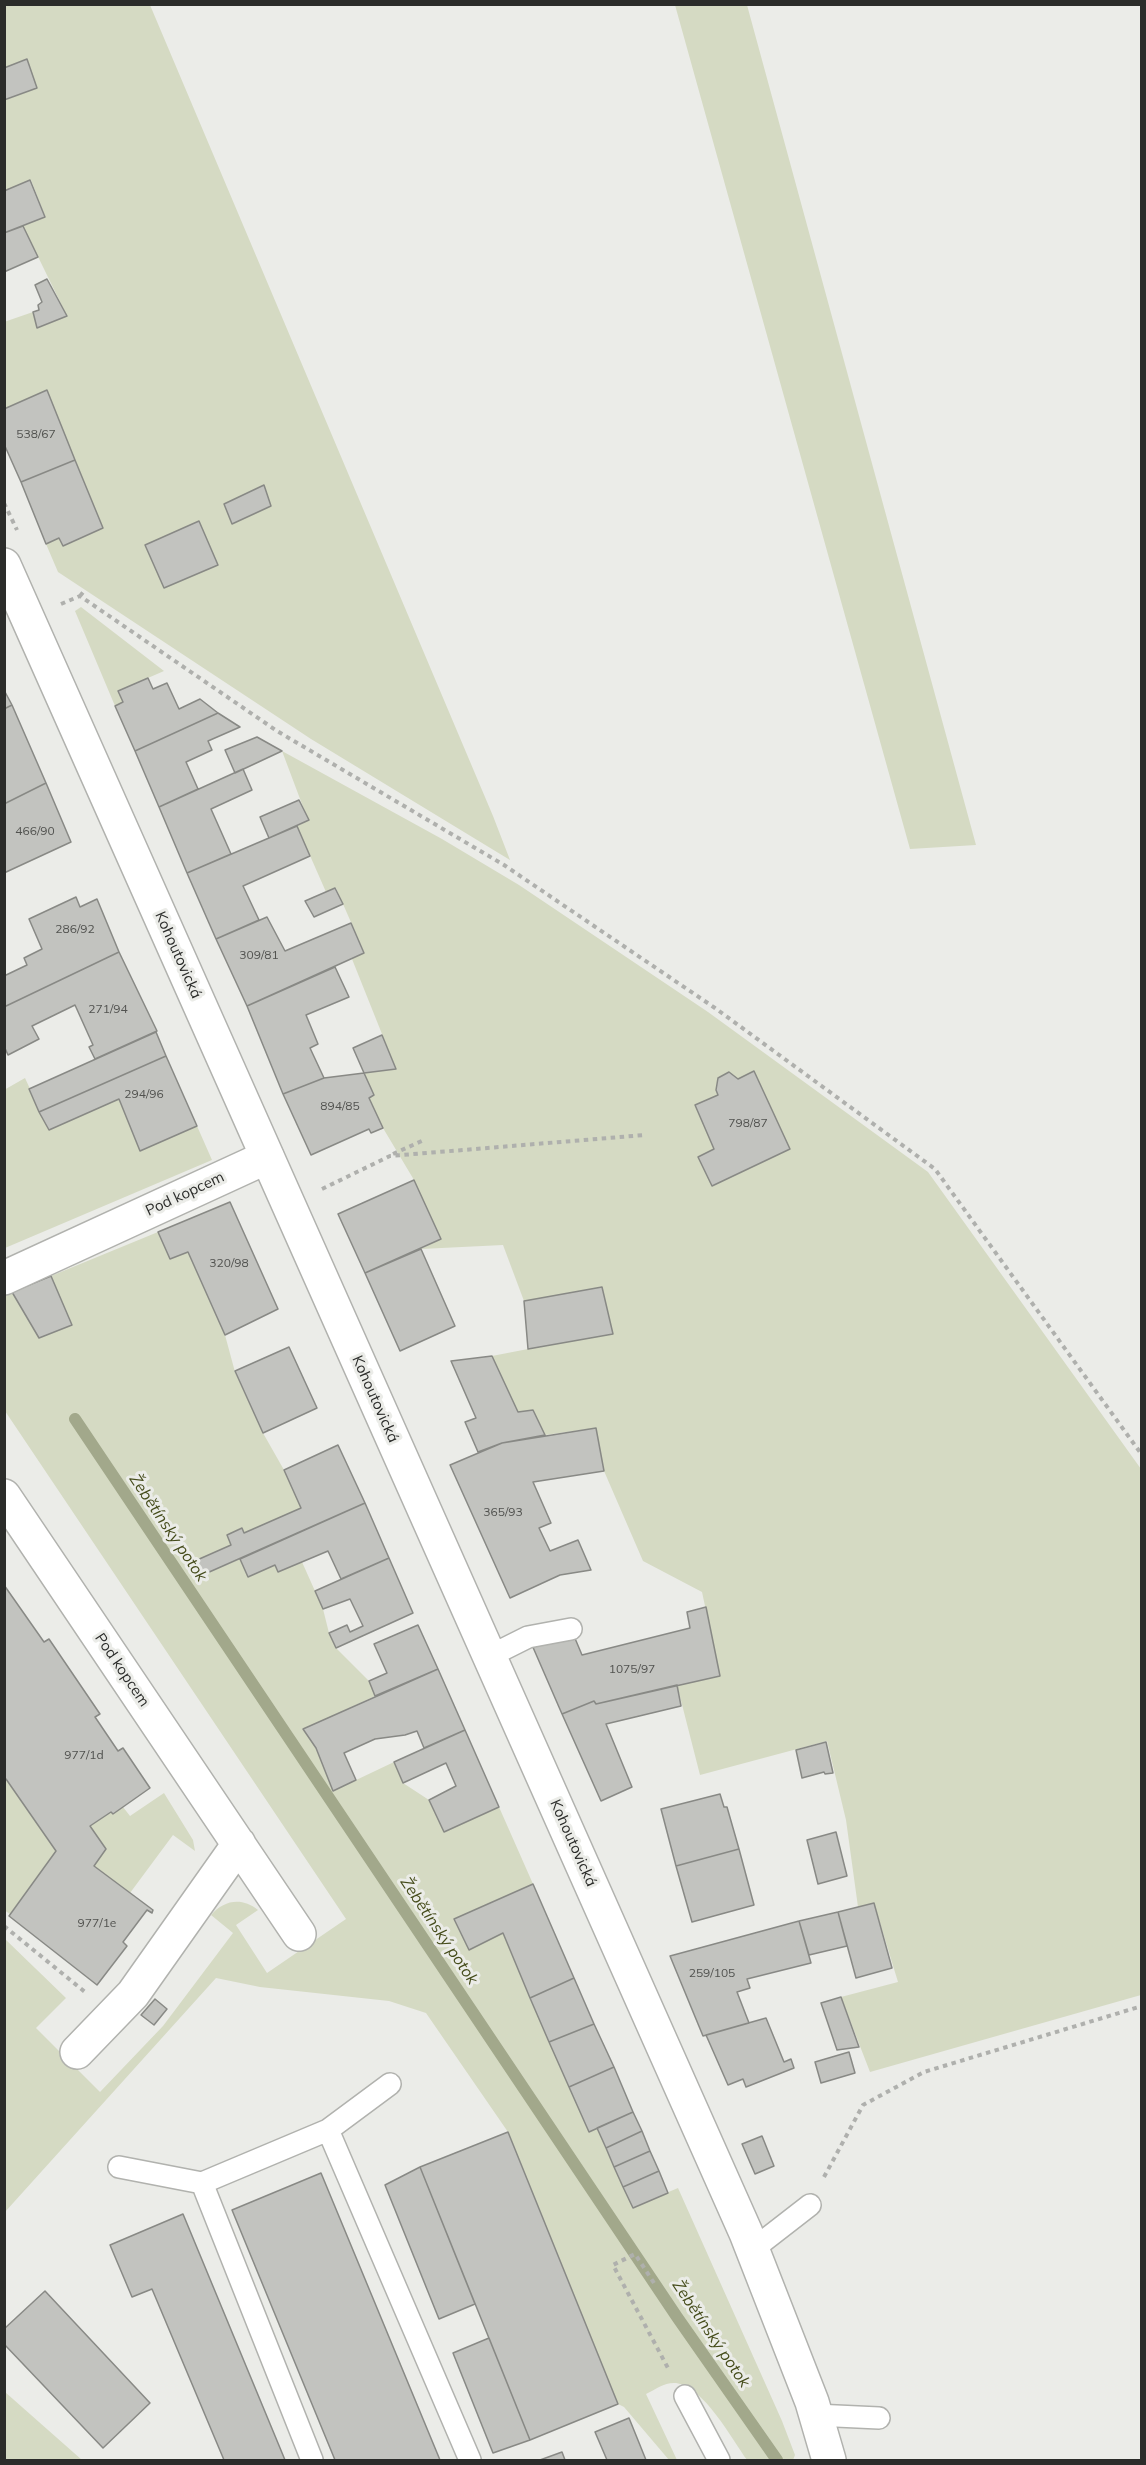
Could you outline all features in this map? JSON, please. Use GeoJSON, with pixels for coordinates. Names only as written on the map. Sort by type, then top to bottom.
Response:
{"type":"FeatureCollection","features":[{"type":"Feature","properties":{"kind":"street","name":"Kohoutovická"},"geometry":{"type":"LineString","coordinates":[[4,565],[749,2242],[815,2415],[829,2460]]}},
{"type":"Feature","properties":{"kind":"street","name":"Pod kopcem"},"geometry":{"type":"LineString","coordinates":[[4,1278],[267,1156]]}},
{"type":"Feature","properties":{"kind":"street","name":"Pod kopcem"},"geometry":{"type":"LineString","coordinates":[[4,1496],[299,1934]]}},
{"type":"Feature","properties":{"kind":"street"},"geometry":{"type":"LineString","coordinates":[[77,2052],[132,1994],[239,1844]]}},
{"type":"Feature","properties":{"kind":"lane"},"geometry":{"type":"LineString","coordinates":[[490,1656],[528,1637],[571,1629]]}},
{"type":"Feature","properties":{"kind":"lane"},"geometry":{"type":"LineString","coordinates":[[119,2167],[202,2183],[328,2130],[390,2084]]}},
{"type":"Feature","properties":{"kind":"lane"},"geometry":{"type":"LineString","coordinates":[[328,2130],[470,2460]]}},
{"type":"Feature","properties":{"kind":"lane"},"geometry":{"type":"LineString","coordinates":[[202,2183],[312,2460]]}},
{"type":"Feature","properties":{"kind":"lane"},"geometry":{"type":"LineString","coordinates":[[749,2242],[810,2205]]}},
{"type":"Feature","properties":{"kind":"lane"},"geometry":{"type":"LineString","coordinates":[[685,2396],[720,2460]]}},
{"type":"Feature","properties":{"kind":"lane"},"geometry":{"type":"LineString","coordinates":[[815,2415],[879,2418]]}},
{"type":"Feature","properties":{"kind":"path"},"geometry":{"type":"LineString","coordinates":[[28,618],[80,596],[86,590]]}},
{"type":"Feature","properties":{"kind":"path"},"geometry":{"type":"LineString","coordinates":[[80,596],[276,731],[504,866],[715,1008],[935,1169],[1142,1455]]}},
{"type":"Feature","properties":{"kind":"path"},"geometry":{"type":"LineString","coordinates":[[390,1156],[645,1135]]}},
{"type":"Feature","properties":{"kind":"path"},"geometry":{"type":"LineString","coordinates":[[289,1205],[424,1140]]}},
{"type":"Feature","properties":{"kind":"path"},"geometry":{"type":"LineString","coordinates":[[4,1926],[114,2014]]}},
{"type":"Feature","properties":{"kind":"path"},"geometry":{"type":"LineString","coordinates":[[810,2205],[863,2105],[924,2072],[1142,2006]]}},
{"type":"Feature","properties":{"kind":"path"},"geometry":{"type":"LineString","coordinates":[[654,2283],[635,2254],[613,2265],[685,2396]]}},
{"type":"Feature","properties":{"kind":"green space"},"geometry":{"type":"Polygon","coordinates":[[[5,5],[150,5],[510,860],[311,739],[58,572],[46,544],[59,538],[63,545],[103,528],[75,460],[5,409],[4,322],[33,312],[38,328],[67,316],[23,226],[45,216],[31,180],[6,190],[5,188],[5,100],[37,88],[27,59],[5,68],[5,5]]]}},
{"type":"Feature","properties":{"kind":"green space"},"geometry":{"type":"Polygon","coordinates":[[[675,5],[747,5],[976,845],[910,849],[675,5]]]}},
{"type":"Feature","properties":{"kind":"green space"},"geometry":{"type":"Polygon","coordinates":[[[81,607],[164,671],[118,691],[123,702],[115,706],[75,611],[81,607]]]}},
{"type":"Feature","properties":{"kind":"green space"},"geometry":{"type":"Polygon","coordinates":[[[282,751],[442,839],[519,885],[708,1012],[928,1172],[1141,1469],[1141,1995],[870,2072],[841,1997],[898,1982],[874,1903],[858,1907],[846,1820],[827,1741],[700,1775],[677,1685],[720,1676],[702,1592],[643,1561],[604,1471],[596,1428],[545,1435],[533,1410],[518,1412],[492,1356],[528,1349],[524,1301],[503,1245],[421,1249],[440,1239],[414,1180],[383,1128],[369,1098],[374,1095],[364,1073],[396,1069],[352,959],[364,952],[336,888],[326,892],[297,826],[308,820],[282,751]]]}},
{"type":"Feature","properties":{"kind":"green space"},"geometry":{"type":"Polygon","coordinates":[[[25,1078],[49,1130],[119,1099],[140,1151],[197,1126],[212,1160],[5,1248],[4,1090],[25,1078]]]}},
{"type":"Feature","properties":{"kind":"green space"},"geometry":{"type":"Polygon","coordinates":[[[158,1232],[170,1259],[188,1252],[225,1335],[235,1372],[301,1508],[244,1533],[241,1528],[227,1535],[231,1545],[189,1564],[200,1576],[240,1559],[249,1577],[275,1565],[302,1562],[323,1609],[329,1633],[336,1648],[369,1681],[375,1696],[304,1729],[316,1748],[333,1791],[394,1762],[403,1783],[429,1800],[444,1831],[499,1807],[533,1884],[455,1920],[469,1950],[503,1933],[589,2131],[597,2128],[633,2207],[678,2188],[782,2421],[795,2455],[793,2460],[747,2460],[707,2404],[686,2387],[672,2383],[646,2394],[677,2460],[669,2460],[624,2407],[618,2404],[508,2132],[426,2013],[389,2001],[260,1987],[216,1978],[5,2212],[5,1939],[66,1998],[36,2028],[100,2092],[163,2026],[233,1933],[211,1915],[216,1910],[227,1903],[240,1902],[258,1910],[236,1925],[267,1973],[346,1919],[5,1411],[5,1296],[12,1292],[39,1338],[71,1325],[51,1276],[158,1232]]]}},
{"type":"Feature","properties":{"kind":"green space"},"geometry":{"type":"Polygon","coordinates":[[[6,1779],[56,1851],[10,1914],[4,1910],[4,1780],[6,1779]]]}},
{"type":"Feature","properties":{"kind":"green space"},"geometry":{"type":"Polygon","coordinates":[[[164,1793],[193,1840],[195,1851],[173,1835],[130,1893],[94,1866],[106,1849],[90,1826],[123,1807],[130,1816],[164,1793]]]}},
{"type":"Feature","properties":{"kind":"green space"},"geometry":{"type":"Polygon","coordinates":[[[5,2392],[82,2460],[5,2460],[5,2392]]]}},
{"type":"Feature","properties":{"kind":"building"},"geometry":{"type":"Polygon","coordinates":[[[27,59],[37,88],[4,100],[4,68],[27,59]]]}},
{"type":"Feature","properties":{"kind":"building"},"geometry":{"type":"Polygon","coordinates":[[[30,180],[45,217],[4,233],[4,191],[30,180]]]}},
{"type":"Feature","properties":{"kind":"building"},"geometry":{"type":"Polygon","coordinates":[[[23,226],[38,257],[4,272],[4,233],[23,226]]]}},
{"type":"Feature","properties":{"kind":"building"},"geometry":{"type":"Polygon","coordinates":[[[47,279],[67,316],[37,328],[33,312],[39,310],[38,305],[42,302],[35,285],[47,279]]]}},
{"type":"Feature","properties":{"kind":"building"},"geometry":{"type":"Polygon","coordinates":[[[47,390],[75,460],[21,482],[4,444],[4,409],[47,390]]]}},
{"type":"Feature","properties":{"kind":"building"},"geometry":{"type":"Polygon","coordinates":[[[75,460],[103,528],[63,546],[59,538],[46,544],[21,482],[75,460]]]}},
{"type":"Feature","properties":{"kind":"building"},"geometry":{"type":"Polygon","coordinates":[[[264,485],[271,506],[232,524],[224,504],[264,485]]]}},
{"type":"Feature","properties":{"kind":"building"},"geometry":{"type":"Polygon","coordinates":[[[199,521],[218,565],[164,588],[145,545],[199,521]]]}},
{"type":"Feature","properties":{"kind":"building"},"geometry":{"type":"Polygon","coordinates":[[[148,678],[153,689],[167,683],[179,709],[200,699],[218,713],[135,751],[115,706],[123,702],[118,691],[148,678]]]}},
{"type":"Feature","properties":{"kind":"building"},"geometry":{"type":"Polygon","coordinates":[[[4,690],[12,705],[4,709],[4,690]]]}},
{"type":"Feature","properties":{"kind":"building"},"geometry":{"type":"Polygon","coordinates":[[[12,705],[46,783],[4,804],[4,709],[12,705]]]}},
{"type":"Feature","properties":{"kind":"building"},"geometry":{"type":"Polygon","coordinates":[[[218,713],[240,727],[208,741],[212,750],[186,762],[198,789],[159,807],[135,751],[218,713]]]}},
{"type":"Feature","properties":{"kind":"building"},"geometry":{"type":"Polygon","coordinates":[[[257,737],[282,751],[235,773],[225,750],[257,737]]]}},
{"type":"Feature","properties":{"kind":"building"},"geometry":{"type":"Polygon","coordinates":[[[243,769],[252,790],[211,809],[231,854],[187,873],[159,807],[243,769]]]}},
{"type":"Feature","properties":{"kind":"building"},"geometry":{"type":"Polygon","coordinates":[[[46,783],[71,842],[4,873],[4,804],[46,783]]]}},
{"type":"Feature","properties":{"kind":"building"},"geometry":{"type":"Polygon","coordinates":[[[299,800],[309,820],[269,838],[260,817],[299,800]]]}},
{"type":"Feature","properties":{"kind":"building"},"geometry":{"type":"Polygon","coordinates":[[[297,826],[310,856],[243,886],[259,920],[216,939],[187,873],[297,826]]]}},
{"type":"Feature","properties":{"kind":"building"},"geometry":{"type":"Polygon","coordinates":[[[335,888],[343,904],[314,917],[305,901],[335,888]]]}},
{"type":"Feature","properties":{"kind":"building"},"geometry":{"type":"Polygon","coordinates":[[[76,897],[80,907],[97,899],[119,952],[4,1007],[4,976],[27,965],[24,958],[42,949],[29,919],[76,897]]]}},
{"type":"Feature","properties":{"kind":"building"},"geometry":{"type":"Polygon","coordinates":[[[267,917],[285,951],[351,923],[364,953],[247,1006],[216,939],[267,917]]]}},
{"type":"Feature","properties":{"kind":"building"},"geometry":{"type":"Polygon","coordinates":[[[119,952],[157,1031],[95,1059],[89,1047],[93,1045],[75,1005],[32,1026],[39,1039],[8,1055],[4,1046],[4,1007],[119,952]]]}},
{"type":"Feature","properties":{"kind":"building"},"geometry":{"type":"Polygon","coordinates":[[[335,967],[349,997],[306,1015],[318,1044],[310,1048],[324,1078],[283,1094],[247,1006],[335,967]]]}},
{"type":"Feature","properties":{"kind":"building"},"geometry":{"type":"Polygon","coordinates":[[[156,1032],[166,1056],[39,1112],[29,1089],[156,1032]]]}},
{"type":"Feature","properties":{"kind":"building"},"geometry":{"type":"Polygon","coordinates":[[[382,1035],[396,1069],[364,1073],[353,1048],[382,1035]]]}},
{"type":"Feature","properties":{"kind":"building"},"geometry":{"type":"Polygon","coordinates":[[[166,1056],[197,1126],[140,1151],[119,1099],[49,1130],[39,1112],[166,1056]]]}},
{"type":"Feature","properties":{"kind":"building"},"geometry":{"type":"Polygon","coordinates":[[[754,1071],[790,1149],[712,1186],[698,1157],[714,1149],[695,1105],[718,1095],[716,1090],[718,1078],[729,1072],[738,1079],[754,1071]]]}},
{"type":"Feature","properties":{"kind":"building"},"geometry":{"type":"Polygon","coordinates":[[[364,1073],[374,1095],[369,1098],[383,1128],[371,1133],[369,1129],[311,1155],[283,1094],[324,1078],[364,1073]]]}},
{"type":"Feature","properties":{"kind":"building"},"geometry":{"type":"Polygon","coordinates":[[[414,1180],[441,1239],[365,1273],[338,1214],[414,1180]]]}},
{"type":"Feature","properties":{"kind":"building"},"geometry":{"type":"Polygon","coordinates":[[[230,1202],[278,1309],[225,1335],[188,1252],[170,1259],[158,1232],[230,1202]]]}},
{"type":"Feature","properties":{"kind":"building"},"geometry":{"type":"Polygon","coordinates":[[[421,1249],[455,1326],[400,1351],[365,1273],[421,1249]]]}},
{"type":"Feature","properties":{"kind":"building"},"geometry":{"type":"Polygon","coordinates":[[[51,1276],[72,1325],[39,1338],[12,1292],[51,1276]]]}},
{"type":"Feature","properties":{"kind":"building"},"geometry":{"type":"Polygon","coordinates":[[[602,1287],[613,1334],[528,1349],[524,1301],[602,1287]]]}},
{"type":"Feature","properties":{"kind":"building"},"geometry":{"type":"Polygon","coordinates":[[[289,1347],[317,1408],[263,1433],[235,1371],[289,1347]]]}},
{"type":"Feature","properties":{"kind":"building"},"geometry":{"type":"Polygon","coordinates":[[[492,1356],[518,1412],[533,1410],[545,1435],[502,1443],[478,1452],[465,1422],[476,1418],[451,1361],[492,1356]]]}},
{"type":"Feature","properties":{"kind":"building"},"geometry":{"type":"Polygon","coordinates":[[[596,1428],[604,1471],[533,1482],[551,1523],[539,1528],[550,1551],[578,1540],[591,1570],[560,1575],[510,1598],[450,1465],[502,1443],[596,1428]]]}},
{"type":"Feature","properties":{"kind":"building"},"geometry":{"type":"Polygon","coordinates":[[[338,1445],[365,1503],[198,1577],[188,1564],[231,1545],[227,1535],[242,1528],[244,1533],[301,1508],[284,1470],[338,1445]]]}},
{"type":"Feature","properties":{"kind":"building"},"geometry":{"type":"Polygon","coordinates":[[[365,1503],[389,1558],[341,1579],[328,1551],[278,1572],[275,1565],[248,1577],[240,1559],[365,1503]]]}},
{"type":"Feature","properties":{"kind":"building"},"geometry":{"type":"Polygon","coordinates":[[[389,1558],[413,1613],[336,1648],[329,1633],[347,1625],[350,1632],[363,1626],[350,1599],[323,1609],[315,1591],[389,1558]]]}},
{"type":"Feature","properties":{"kind":"building"},"geometry":{"type":"Polygon","coordinates":[[[4,1585],[44,1642],[49,1639],[100,1714],[95,1717],[118,1751],[123,1748],[150,1788],[113,1814],[111,1812],[90,1826],[106,1849],[94,1866],[153,1910],[152,1913],[147,1910],[123,1942],[127,1946],[97,1985],[9,1916],[56,1851],[6,1779],[4,1780],[4,1585]]]}},
{"type":"Feature","properties":{"kind":"building"},"geometry":{"type":"Polygon","coordinates":[[[706,1607],[720,1676],[596,1704],[594,1701],[562,1714],[532,1645],[574,1636],[582,1655],[690,1628],[687,1612],[706,1607]]]}},
{"type":"Feature","properties":{"kind":"building"},"geometry":{"type":"Polygon","coordinates":[[[418,1625],[438,1669],[375,1696],[369,1681],[387,1673],[374,1644],[418,1625]]]}},
{"type":"Feature","properties":{"kind":"building"},"geometry":{"type":"Polygon","coordinates":[[[438,1669],[465,1730],[424,1748],[417,1731],[375,1739],[344,1753],[356,1780],[333,1791],[316,1748],[303,1729],[438,1669]]]}},
{"type":"Feature","properties":{"kind":"building"},"geometry":{"type":"Polygon","coordinates":[[[677,1685],[681,1706],[606,1724],[632,1787],[601,1801],[562,1714],[594,1701],[596,1704],[677,1685]]]}},
{"type":"Feature","properties":{"kind":"building"},"geometry":{"type":"Polygon","coordinates":[[[465,1730],[499,1807],[444,1832],[429,1800],[456,1786],[446,1763],[403,1783],[394,1762],[465,1730]]]}},
{"type":"Feature","properties":{"kind":"building"},"geometry":{"type":"Polygon","coordinates":[[[826,1742],[833,1773],[825,1774],[824,1772],[802,1778],[796,1750],[826,1742]]]}},
{"type":"Feature","properties":{"kind":"building"},"geometry":{"type":"Polygon","coordinates":[[[720,1794],[724,1807],[727,1807],[739,1849],[676,1866],[661,1809],[720,1794]]]}},
{"type":"Feature","properties":{"kind":"building"},"geometry":{"type":"Polygon","coordinates":[[[836,1832],[847,1876],[818,1884],[807,1840],[836,1832]]]}},
{"type":"Feature","properties":{"kind":"building"},"geometry":{"type":"Polygon","coordinates":[[[739,1849],[754,1905],[692,1922],[676,1866],[739,1849]]]}},
{"type":"Feature","properties":{"kind":"building"},"geometry":{"type":"Polygon","coordinates":[[[533,1884],[574,1978],[530,1998],[503,1933],[469,1950],[454,1919],[533,1884]]]}},
{"type":"Feature","properties":{"kind":"building"},"geometry":{"type":"Polygon","coordinates":[[[874,1903],[892,1968],[856,1978],[838,1912],[874,1903]]]}},
{"type":"Feature","properties":{"kind":"building"},"geometry":{"type":"Polygon","coordinates":[[[838,1912],[847,1946],[809,1955],[799,1921],[838,1912]]]}},
{"type":"Feature","properties":{"kind":"building"},"geometry":{"type":"Polygon","coordinates":[[[799,1921],[811,1963],[747,1979],[750,1988],[737,1992],[749,2023],[703,2036],[670,1956],[799,1921]]]}},
{"type":"Feature","properties":{"kind":"building"},"geometry":{"type":"Polygon","coordinates":[[[574,1978],[594,2024],[549,2042],[530,1998],[574,1978]]]}},
{"type":"Feature","properties":{"kind":"building"},"geometry":{"type":"Polygon","coordinates":[[[841,1997],[859,2047],[837,2050],[821,2003],[841,1997]]]}},
{"type":"Feature","properties":{"kind":"building"},"geometry":{"type":"Polygon","coordinates":[[[155,1999],[167,2009],[154,2025],[141,2015],[155,1999]]]}},
{"type":"Feature","properties":{"kind":"building"},"geometry":{"type":"Polygon","coordinates":[[[766,2018],[784,2062],[791,2059],[794,2068],[746,2087],[743,2079],[728,2085],[706,2035],[766,2018]]]}},
{"type":"Feature","properties":{"kind":"building"},"geometry":{"type":"Polygon","coordinates":[[[594,2024],[614,2067],[569,2087],[549,2042],[594,2024]]]}},
{"type":"Feature","properties":{"kind":"building"},"geometry":{"type":"Polygon","coordinates":[[[849,2052],[855,2073],[821,2083],[815,2062],[849,2052]]]}},
{"type":"Feature","properties":{"kind":"building"},"geometry":{"type":"Polygon","coordinates":[[[614,2067],[633,2112],[589,2132],[569,2087],[614,2067]]]}},
{"type":"Feature","properties":{"kind":"building"},"geometry":{"type":"Polygon","coordinates":[[[633,2112],[642,2131],[606,2148],[597,2128],[633,2112]]]}},
{"type":"Feature","properties":{"kind":"building"},"geometry":{"type":"Polygon","coordinates":[[[642,2131],[650,2151],[614,2167],[606,2148],[642,2131]]]}},
{"type":"Feature","properties":{"kind":"building"},"geometry":{"type":"Polygon","coordinates":[[[508,2132],[618,2404],[530,2440],[420,2167],[508,2132]]]}},
{"type":"Feature","properties":{"kind":"building"},"geometry":{"type":"Polygon","coordinates":[[[762,2136],[774,2166],[755,2174],[742,2144],[762,2136]]]}},
{"type":"Feature","properties":{"kind":"building"},"geometry":{"type":"Polygon","coordinates":[[[650,2151],[659,2171],[623,2187],[614,2167],[650,2151]]]}},
{"type":"Feature","properties":{"kind":"building"},"geometry":{"type":"Polygon","coordinates":[[[420,2167],[475,2304],[439,2319],[385,2185],[420,2167]]]}},
{"type":"Feature","properties":{"kind":"building"},"geometry":{"type":"Polygon","coordinates":[[[659,2171],[668,2193],[633,2208],[623,2187],[659,2171]]]}},
{"type":"Feature","properties":{"kind":"building"},"geometry":{"type":"Polygon","coordinates":[[[321,2173],[440,2460],[335,2460],[232,2210],[321,2173]]]}},
{"type":"Feature","properties":{"kind":"building"},"geometry":{"type":"Polygon","coordinates":[[[183,2214],[285,2460],[224,2460],[152,2289],[132,2297],[110,2245],[183,2214]]]}},
{"type":"Feature","properties":{"kind":"building"},"geometry":{"type":"Polygon","coordinates":[[[45,2291],[150,2403],[103,2448],[4,2344],[4,2329],[45,2291]]]}},
{"type":"Feature","properties":{"kind":"building"},"geometry":{"type":"Polygon","coordinates":[[[489,2338],[530,2440],[493,2453],[453,2353],[489,2338]]]}},
{"type":"Feature","properties":{"kind":"building"},"geometry":{"type":"Polygon","coordinates":[[[629,2418],[646,2460],[607,2460],[595,2432],[629,2418]]]}},
{"type":"Feature","properties":{"kind":"building"},"geometry":{"type":"Polygon","coordinates":[[[562,2452],[565,2460],[540,2460],[562,2452]]]}},
{"type":"Feature","properties":{"kind":"waterway","name":"Žebětínský potok"},"geometry":{"type":"LineString","coordinates":[[75,1419],[677,2317],[777,2460]]}}]}
